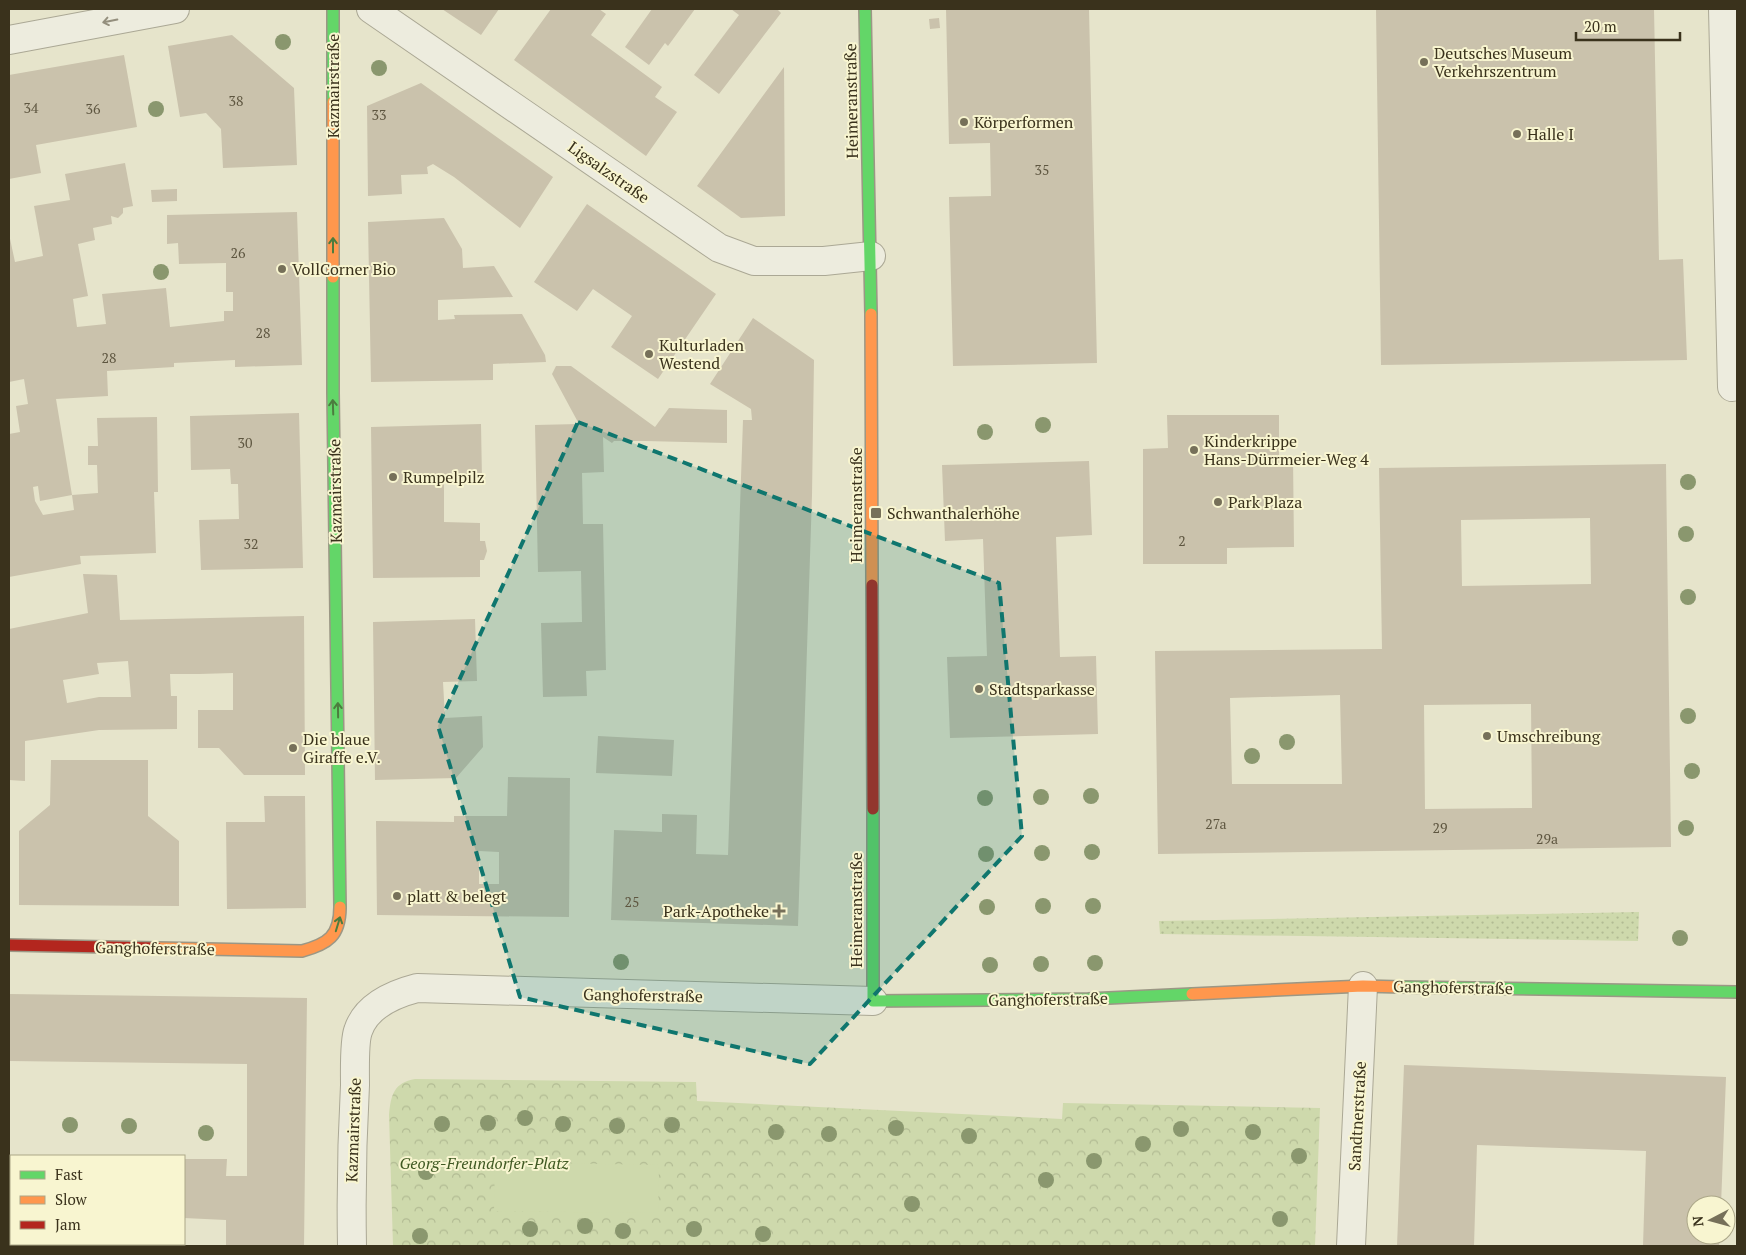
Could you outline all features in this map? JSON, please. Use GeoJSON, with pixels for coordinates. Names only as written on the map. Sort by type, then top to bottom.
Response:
{"type":"FeatureCollection","features":[{"type":"Feature","properties":{"kind":"street"},"geometry":{"type":"LineString","coordinates":[[9,40],[175,9]]}},
{"type":"Feature","properties":{"kind":"street","name":"Kazmairstraße"},"geometry":{"type":"LineString","coordinates":[[302,952],[319,947],[329,941],[339,926],[340,910],[333,393],[333,9]]}},
{"type":"Feature","properties":{"kind":"street","name":"Ligsalzstraße"},"geometry":{"type":"LineString","coordinates":[[371,9],[719,248],[754,261],[824,261],[871,256]]}},
{"type":"Feature","properties":{"kind":"street","name":"Heimeranstraße"},"geometry":{"type":"LineString","coordinates":[[865,9],[871,256],[873,1002]]}},
{"type":"Feature","properties":{"kind":"street"},"geometry":{"type":"LineString","coordinates":[[1723,9],[1732,387]]}},
{"type":"Feature","properties":{"kind":"street","name":"Ganghoferstraße"},"geometry":{"type":"LineString","coordinates":[[9,945],[302,952]]}},
{"type":"Feature","properties":{"kind":"street","name":"Ganghoferstraße"},"geometry":{"type":"LineString","coordinates":[[367,1016],[381,1003],[399,992],[418,988],[873,1002],[1088,999],[1363,986],[1737,992]]}},
{"type":"Feature","properties":{"kind":"street","name":"Sandtnerstraße"},"geometry":{"type":"LineString","coordinates":[[1351,1246],[1363,986]]}},
{"type":"Feature","properties":{"kind":"street","name":"Kazmairstraße"},"geometry":{"type":"LineString","coordinates":[[352,1246],[352,1139],[356,1061],[358,1032],[367,1016]]}},
{"type":"Feature","properties":{"kind":"highlighted area"},"geometry":{"type":"Polygon","coordinates":[[[578,422],[999,583],[1022,836],[810,1064],[520,997],[438,726],[578,422]]]}},
{"type":"Feature","properties":{"kind":"green space"},"geometry":{"type":"Polygon","coordinates":[[[1639,912],[1638,941],[1160,934],[1159,921],[1639,912]]]}},
{"type":"Feature","properties":{"kind":"green space","name":"Georg-Freundorfer-Platz"},"geometry":{"type":"Polygon","coordinates":[[[415,1079],[696,1082],[697,1101],[1062,1119],[1063,1103],[1320,1108],[1315,1246],[393,1246],[389,1115],[395,1091],[402,1083],[415,1079]]]}},
{"type":"Feature","properties":{"kind":"green space"},"geometry":{"type":"Polygon","coordinates":[[[495,1162],[659,1165],[658,1213],[494,1211],[495,1162]]]}},
{"type":"Feature","properties":{"kind":"building"},"geometry":{"type":"Polygon","coordinates":[[[442,9],[499,9],[481,35],[442,9]]]}},
{"type":"Feature","properties":{"kind":"building"},"geometry":{"type":"Polygon","coordinates":[[[551,9],[599,9],[606,14],[591,35],[662,87],[655,97],[677,112],[646,156],[514,60],[551,9]]]}},
{"type":"Feature","properties":{"kind":"building"},"geometry":{"type":"Polygon","coordinates":[[[652,9],[695,9],[668,46],[665,43],[649,65],[625,47],[652,9]]]}},
{"type":"Feature","properties":{"kind":"building"},"geometry":{"type":"Polygon","coordinates":[[[731,9],[777,9],[781,13],[719,94],[694,75],[739,15],[731,9]]]}},
{"type":"Feature","properties":{"kind":"building"},"geometry":{"type":"Polygon","coordinates":[[[946,9],[1089,9],[1097,363],[953,366],[949,197],[991,196],[990,143],[949,144],[946,9]]]}},
{"type":"Feature","properties":{"kind":"building","name":"Halle I"},"geometry":{"type":"Polygon","coordinates":[[[1376,9],[1654,9],[1659,260],[1683,259],[1687,360],[1381,365],[1376,9]]]}},
{"type":"Feature","properties":{"kind":"building"},"geometry":{"type":"Polygon","coordinates":[[[939,18],[940,28],[930,29],[929,19],[939,18]]]}},
{"type":"Feature","properties":{"kind":"building"},"geometry":{"type":"Polygon","coordinates":[[[232,35],[294,88],[297,165],[223,168],[221,129],[206,113],[180,117],[168,46],[232,35]]]}},
{"type":"Feature","properties":{"kind":"building"},"geometry":{"type":"Polygon","coordinates":[[[124,55],[137,127],[36,145],[41,173],[9,179],[9,75],[124,55]]]}},
{"type":"Feature","properties":{"kind":"building"},"geometry":{"type":"Polygon","coordinates":[[[784,67],[785,216],[741,218],[697,186],[784,67]]]}},
{"type":"Feature","properties":{"kind":"building"},"geometry":{"type":"Polygon","coordinates":[[[421,83],[553,177],[520,228],[454,177],[433,164],[427,167],[428,174],[401,175],[402,194],[368,196],[367,106],[421,83]]]}},
{"type":"Feature","properties":{"kind":"building"},"geometry":{"type":"Polygon","coordinates":[[[125,163],[133,206],[123,208],[123,213],[118,218],[111,216],[112,224],[93,228],[95,240],[78,244],[88,296],[73,299],[77,327],[106,324],[102,294],[166,288],[170,327],[224,321],[224,311],[233,311],[233,292],[226,292],[226,263],[179,264],[178,243],[167,244],[167,215],[297,212],[302,365],[235,367],[235,360],[174,363],[174,367],[107,371],[108,396],[56,399],[72,495],[98,493],[97,465],[88,465],[88,446],[98,446],[97,418],[157,417],[158,492],[154,492],[156,553],[80,556],[81,564],[9,577],[9,434],[20,432],[16,406],[28,404],[24,379],[9,382],[9,234],[15,262],[43,256],[34,206],[70,200],[65,174],[125,163]],[[38,486],[33,487],[35,501],[43,515],[74,510],[72,495],[40,501],[38,486]]]}},
{"type":"Feature","properties":{"kind":"building"},"geometry":{"type":"Polygon","coordinates":[[[177,189],[177,201],[152,202],[151,190],[177,189]]]}},
{"type":"Feature","properties":{"kind":"building"},"geometry":{"type":"Polygon","coordinates":[[[587,204],[716,294],[658,379],[611,347],[632,316],[593,289],[577,311],[534,282],[587,204]]]}},
{"type":"Feature","properties":{"kind":"building"},"geometry":{"type":"Polygon","coordinates":[[[444,218],[462,249],[463,268],[494,266],[513,297],[438,300],[438,320],[455,319],[454,315],[522,314],[545,355],[546,362],[493,364],[493,380],[371,382],[368,222],[444,218]]]}},
{"type":"Feature","properties":{"kind":"building"},"geometry":{"type":"Polygon","coordinates":[[[753,318],[814,360],[812,495],[798,926],[611,920],[614,830],[662,832],[662,814],[697,815],[696,854],[728,855],[743,420],[752,420],[751,409],[710,384],[753,318]]]}},
{"type":"Feature","properties":{"kind":"building"},"geometry":{"type":"Polygon","coordinates":[[[556,366],[571,366],[655,427],[669,408],[727,410],[727,443],[614,441],[612,443],[603,437],[604,472],[582,473],[583,524],[603,524],[606,670],[586,671],[587,696],[543,697],[541,623],[582,622],[581,571],[538,572],[535,425],[579,424],[552,374],[556,366]]]}},
{"type":"Feature","properties":{"kind":"building"},"geometry":{"type":"Polygon","coordinates":[[[299,413],[303,568],[201,570],[199,520],[239,519],[238,484],[231,484],[230,469],[191,470],[190,416],[299,413]]]}},
{"type":"Feature","properties":{"kind":"building","name":"Park Plaza"},"geometry":{"type":"Polygon","coordinates":[[[1167,415],[1279,415],[1279,457],[1293,457],[1294,547],[1227,548],[1227,564],[1143,564],[1143,449],[1168,448],[1167,415]]]}},
{"type":"Feature","properties":{"kind":"building"},"geometry":{"type":"Polygon","coordinates":[[[481,424],[482,480],[444,481],[444,522],[480,523],[480,541],[485,541],[487,551],[484,560],[480,560],[480,577],[373,578],[371,427],[481,424]]]}},
{"type":"Feature","properties":{"kind":"building"},"geometry":{"type":"Polygon","coordinates":[[[1089,461],[1092,535],[1056,537],[1060,657],[1096,656],[1098,734],[950,738],[947,657],[987,656],[983,539],[945,541],[942,465],[1089,461]]]}},
{"type":"Feature","properties":{"kind":"building"},"geometry":{"type":"Polygon","coordinates":[[[1666,464],[1671,847],[1158,854],[1155,651],[1382,649],[1379,468],[1666,464]],[[1590,518],[1461,520],[1462,586],[1591,584],[1590,518]],[[1340,695],[1230,698],[1232,784],[1342,784],[1340,695]],[[1531,704],[1424,705],[1425,809],[1532,808],[1531,704]]]}},
{"type":"Feature","properties":{"kind":"building"},"geometry":{"type":"Polygon","coordinates":[[[83,574],[117,575],[120,620],[304,616],[305,775],[244,775],[219,748],[198,748],[198,710],[233,710],[233,673],[170,674],[171,696],[177,696],[177,729],[99,730],[25,741],[25,781],[9,780],[9,629],[88,613],[83,574]],[[128,661],[97,663],[99,674],[63,680],[67,703],[99,697],[131,697],[128,661]]]}},
{"type":"Feature","properties":{"kind":"building"},"geometry":{"type":"Polygon","coordinates":[[[475,619],[477,681],[443,682],[445,718],[482,716],[483,747],[456,778],[375,780],[373,622],[475,619]]]}},
{"type":"Feature","properties":{"kind":"building"},"geometry":{"type":"Polygon","coordinates":[[[598,736],[674,740],[672,776],[596,773],[598,736]]]}},
{"type":"Feature","properties":{"kind":"building"},"geometry":{"type":"Polygon","coordinates":[[[51,760],[148,760],[148,816],[179,841],[179,906],[19,905],[19,831],[50,805],[51,760]]]}},
{"type":"Feature","properties":{"kind":"building"},"geometry":{"type":"Polygon","coordinates":[[[508,777],[570,778],[569,917],[377,915],[376,821],[454,822],[454,816],[507,816],[508,777]],[[479,851],[479,884],[499,884],[499,852],[479,851]]]}},
{"type":"Feature","properties":{"kind":"building"},"geometry":{"type":"Polygon","coordinates":[[[264,796],[305,796],[306,908],[227,909],[226,822],[265,822],[264,796]]]}},
{"type":"Feature","properties":{"kind":"building"},"geometry":{"type":"Polygon","coordinates":[[[9,994],[307,998],[304,1246],[226,1246],[226,1220],[185,1218],[185,1159],[227,1159],[226,1176],[247,1176],[247,1064],[9,1061],[9,994]]]}},
{"type":"Feature","properties":{"kind":"building"},"geometry":{"type":"Polygon","coordinates":[[[1404,1065],[1726,1077],[1721,1195],[1686,1195],[1686,1245],[1719,1246],[1643,1246],[1646,1151],[1477,1145],[1474,1246],[1397,1246],[1404,1065]]]}},
{"type":"Feature","properties":{"kind":"building"},"geometry":{"type":"Polygon","coordinates":[[[9,1158],[10,1158],[10,1218],[9,1158]]]}},
{"type":"Feature","properties":{"kind":"traffic: fast"},"geometry":{"type":"LineString","coordinates":[[333,9],[333,102]]}},
{"type":"Feature","properties":{"kind":"traffic: fast"},"geometry":{"type":"LineString","coordinates":[[865,9],[871,314]]}},
{"type":"Feature","properties":{"kind":"traffic: fast"},"geometry":{"type":"LineString","coordinates":[[333,277],[340,907]]}},
{"type":"Feature","properties":{"kind":"traffic: fast"},"geometry":{"type":"LineString","coordinates":[[873,809],[873,1001],[1088,999],[1192,994]]}},
{"type":"Feature","properties":{"kind":"traffic: fast"},"geometry":{"type":"LineString","coordinates":[[1402,987],[1737,992]]}},
{"type":"Feature","properties":{"kind":"traffic: slow"},"geometry":{"type":"LineString","coordinates":[[333,102],[333,277]]}},
{"type":"Feature","properties":{"kind":"traffic: slow"},"geometry":{"type":"LineString","coordinates":[[871,314],[872,585]]}},
{"type":"Feature","properties":{"kind":"traffic: slow"},"geometry":{"type":"LineString","coordinates":[[157,948],[302,951],[319,945],[331,937],[338,925],[340,907]]}},
{"type":"Feature","properties":{"kind":"traffic: slow"},"geometry":{"type":"LineString","coordinates":[[1192,994],[1363,986],[1402,987]]}},
{"type":"Feature","properties":{"kind":"traffic: jam"},"geometry":{"type":"LineString","coordinates":[[872,585],[873,809]]}},
{"type":"Feature","properties":{"kind":"traffic: jam"},"geometry":{"type":"LineString","coordinates":[[9,945],[157,948]]}},
{"type":"Feature","properties":{"kind":"place","name":"Deutsches Museum Verkehrszentrum"},"geometry":{"type":"Point","coordinates":[1424,62]}},
{"type":"Feature","properties":{"kind":"place","name":"Körperformen"},"geometry":{"type":"Point","coordinates":[964,122]}},
{"type":"Feature","properties":{"kind":"place","name":"Halle I"},"geometry":{"type":"Point","coordinates":[1517,134]}},
{"type":"Feature","properties":{"kind":"place","name":"VollCorner Bio"},"geometry":{"type":"Point","coordinates":[282,269]}},
{"type":"Feature","properties":{"kind":"place","name":"Kulturladen Westend"},"geometry":{"type":"Point","coordinates":[649,354]}},
{"type":"Feature","properties":{"kind":"place","name":"Kinderkrippe Hans-Dürrmeier-Weg 4"},"geometry":{"type":"Point","coordinates":[1194,450]}},
{"type":"Feature","properties":{"kind":"place","name":"Rumpelpilz"},"geometry":{"type":"Point","coordinates":[393,477]}},
{"type":"Feature","properties":{"kind":"place","name":"Park Plaza"},"geometry":{"type":"Point","coordinates":[1218,502]}},
{"type":"Feature","properties":{"kind":"place","name":"Schwanthalerhöhe"},"geometry":{"type":"Point","coordinates":[876,513]}},
{"type":"Feature","properties":{"kind":"place","name":"Stadtsparkasse"},"geometry":{"type":"Point","coordinates":[979,689]}},
{"type":"Feature","properties":{"kind":"place","name":"Umschreibung"},"geometry":{"type":"Point","coordinates":[1487,736]}},
{"type":"Feature","properties":{"kind":"place","name":"Die blaue Giraffe e.V."},"geometry":{"type":"Point","coordinates":[293,748]}},
{"type":"Feature","properties":{"kind":"place","name":"platt & belegt"},"geometry":{"type":"Point","coordinates":[397,896]}},
{"type":"Feature","properties":{"kind":"place","name":"Park-Apotheke"},"geometry":{"type":"Point","coordinates":[779,911]}}]}
